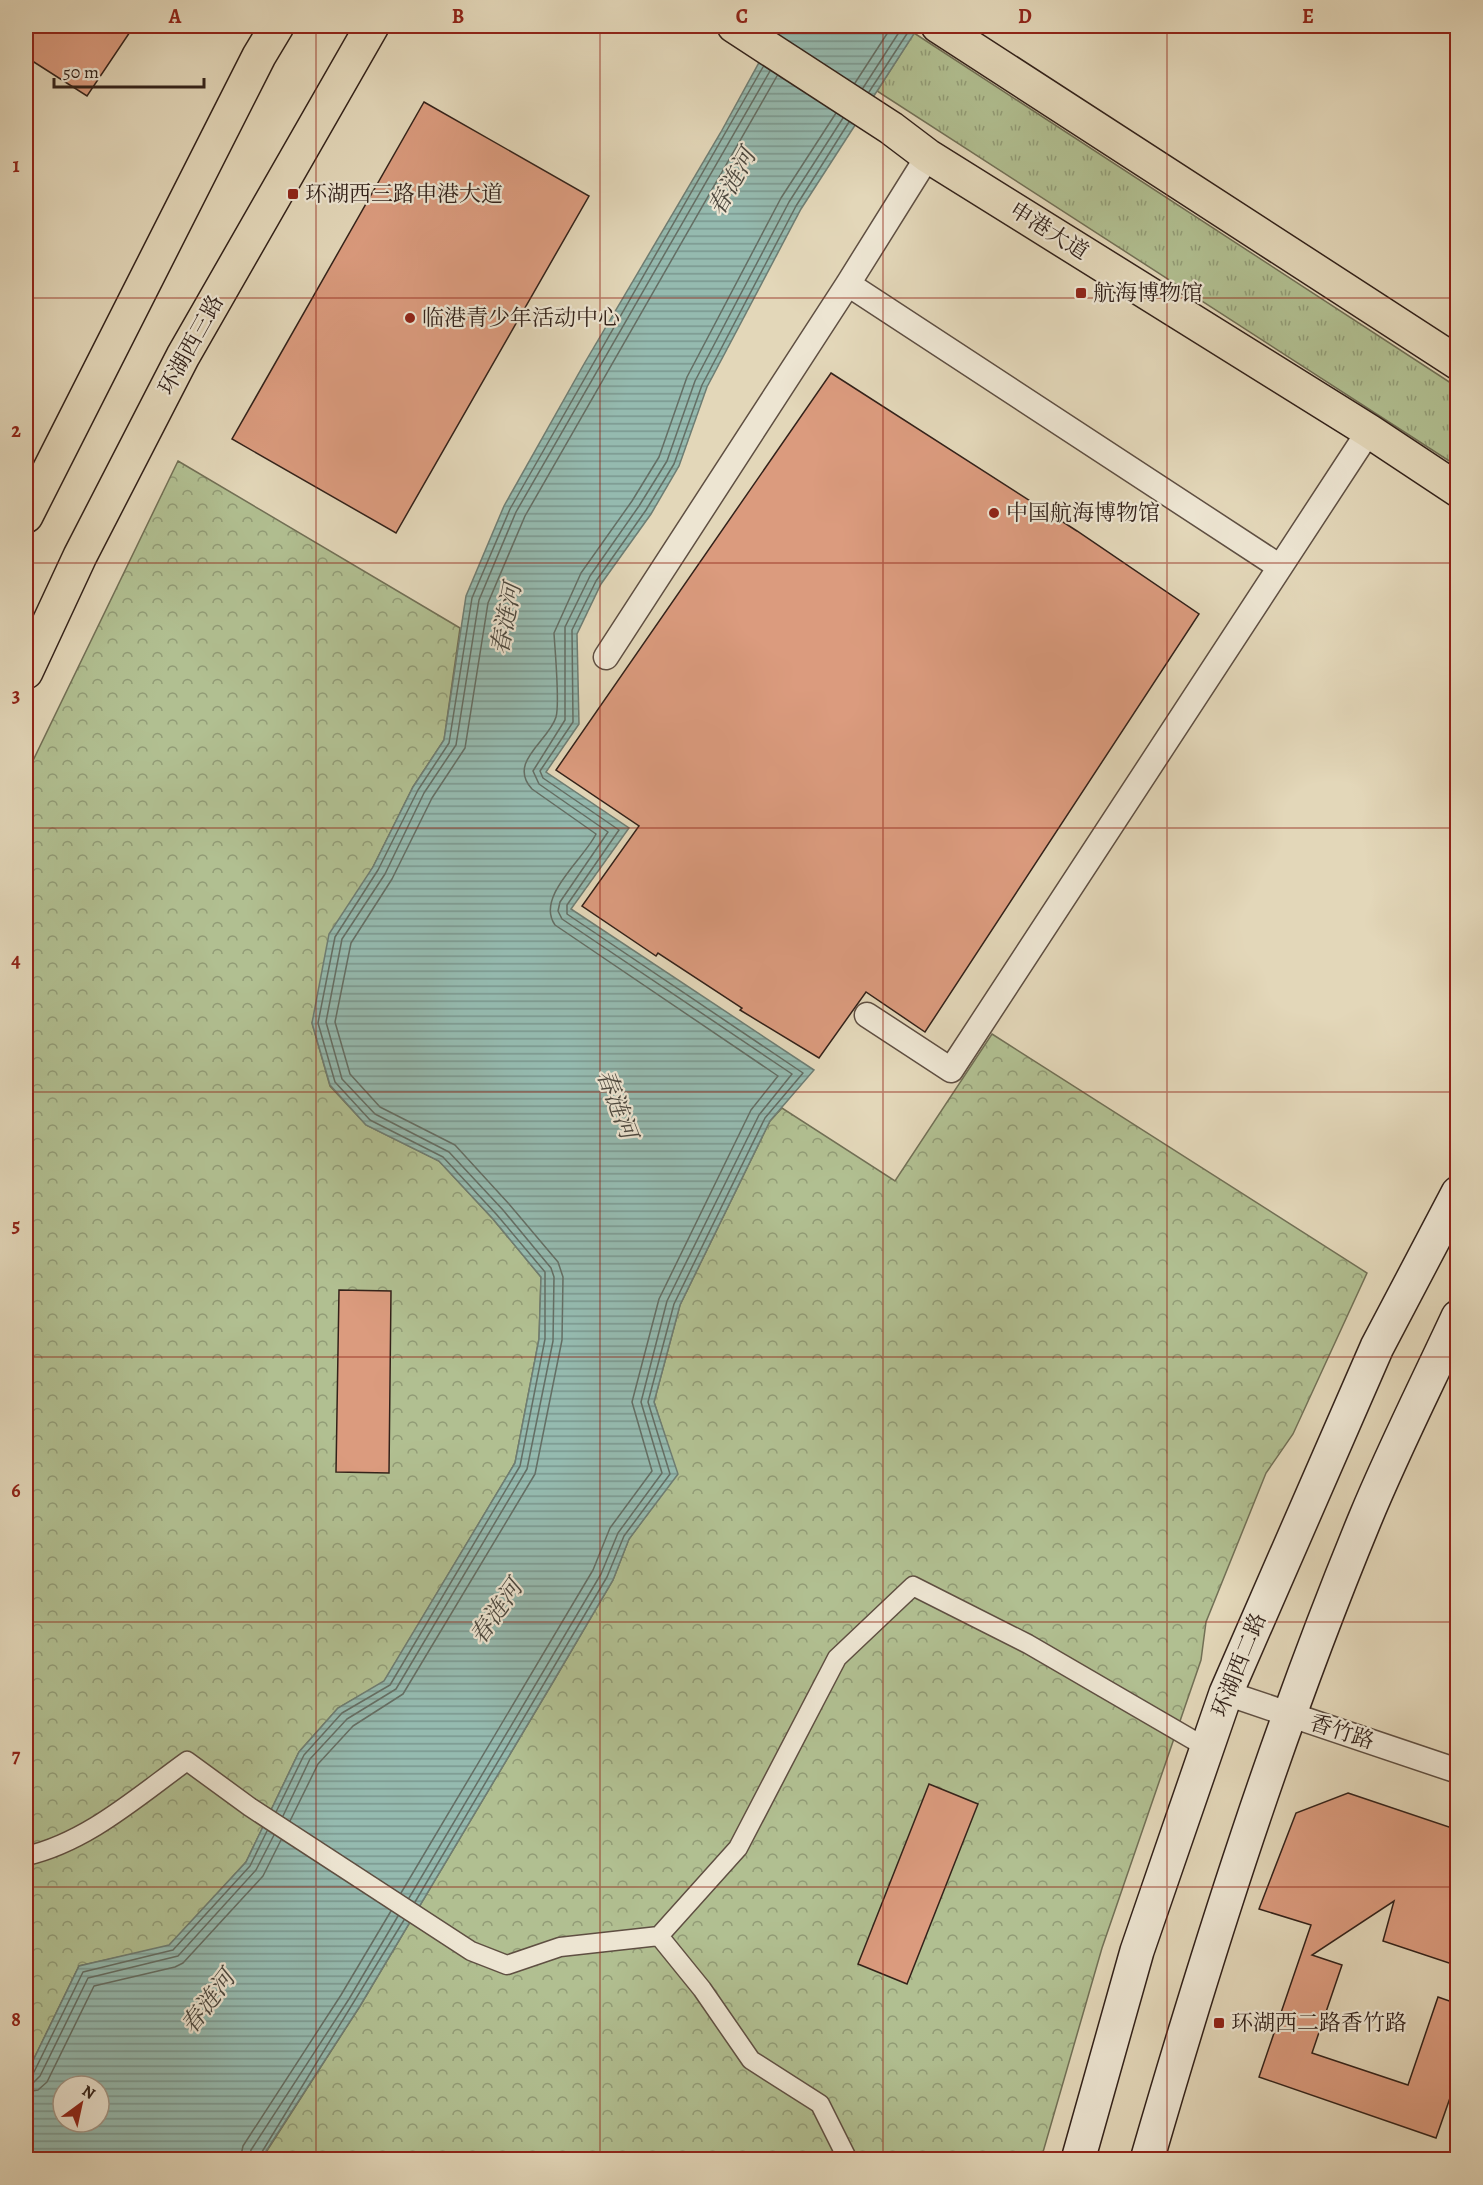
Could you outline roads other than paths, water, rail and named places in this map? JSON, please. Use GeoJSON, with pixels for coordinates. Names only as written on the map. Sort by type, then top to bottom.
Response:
{"type":"FeatureCollection","features":[{"type":"Feature","properties":{"kind":"main road"},"geometry":{"type":"LineString","coordinates":[[26,516],[259,56],[277,26]]}},
{"type":"Feature","properties":{"kind":"main road","name":"环湖西三路"},"geometry":{"type":"LineString","coordinates":[[26,672],[80,556],[183,356],[372,26]]}},
{"type":"Feature","properties":{"kind":"main road","name":"申港大道"},"geometry":{"type":"LineString","coordinates":[[746,32],[891,128],[928,156],[1369,431],[1458,490]]}},
{"type":"Feature","properties":{"kind":"main road"},"geometry":{"type":"LineString","coordinates":[[948,32],[1458,363]]}},
{"type":"Feature","properties":{"kind":"main road","name":"环湖西二路"},"geometry":{"type":"LineString","coordinates":[[1078,2160],[1137,1952],[1226,1693],[1377,1347],[1458,1193]]}},
{"type":"Feature","properties":{"kind":"main road"},"geometry":{"type":"LineString","coordinates":[[1147,2160],[1226,1900],[1290,1715],[1365,1518],[1458,1317]]}},
{"type":"Feature","properties":{"kind":"street"},"geometry":{"type":"LineString","coordinates":[[606,657],[848,284],[928,156]]}},
{"type":"Feature","properties":{"kind":"street"},"geometry":{"type":"LineString","coordinates":[[848,284],[1280,567]]}},
{"type":"Feature","properties":{"kind":"street"},"geometry":{"type":"LineString","coordinates":[[867,1015],[951,1070],[1369,431]]}},
{"type":"Feature","properties":{"kind":"street"},"geometry":{"type":"LineString","coordinates":[[26,1856],[51,1850],[105,1821],[188,1761],[250,1807],[471,1951],[507,1965],[560,1947],[659,1935],[738,1848],[837,1658],[913,1586],[1028,1644],[1207,1748]]}},
{"type":"Feature","properties":{"kind":"street","name":"香竹路"},"geometry":{"type":"LineString","coordinates":[[1226,1693],[1458,1771]]}},
{"type":"Feature","properties":{"kind":"street"},"geometry":{"type":"LineString","coordinates":[[659,1935],[702,1989],[751,2060],[820,2104],[848,2160]]}},
{"type":"Feature","properties":{"kind":"water","name":"春涟河"},"geometry":{"type":"Polygon","coordinates":[[[779,26],[919,26],[801,209],[707,387],[679,466],[651,514],[601,584],[577,634],[579,724],[546,772],[629,828],[571,909],[814,1070],[770,1121],[680,1305],[654,1402],[678,1474],[629,1539],[613,1580],[553,1682],[360,2006],[261,2159],[26,2159],[26,2075],[79,1966],[169,1945],[246,1862],[299,1752],[338,1708],[384,1681],[515,1463],[539,1339],[541,1277],[493,1219],[439,1161],[366,1125],[330,1085],[312,1023],[329,934],[373,867],[413,787],[444,740],[466,596],[504,506],[584,364],[721,132],[779,26]]]}},
{"type":"Feature","properties":{"kind":"place","name":"环湖西三路申港大道"},"geometry":{"type":"Point","coordinates":[293,194]}},
{"type":"Feature","properties":{"kind":"place","name":"航海博物馆"},"geometry":{"type":"Point","coordinates":[1081,293]}},
{"type":"Feature","properties":{"kind":"place","name":"临港青少年活动中心"},"geometry":{"type":"Point","coordinates":[410,318]}},
{"type":"Feature","properties":{"kind":"place","name":"中国航海博物馆"},"geometry":{"type":"Point","coordinates":[994,513]}},
{"type":"Feature","properties":{"kind":"place","name":"环湖西二路香竹路"},"geometry":{"type":"Point","coordinates":[1219,2023]}}]}
